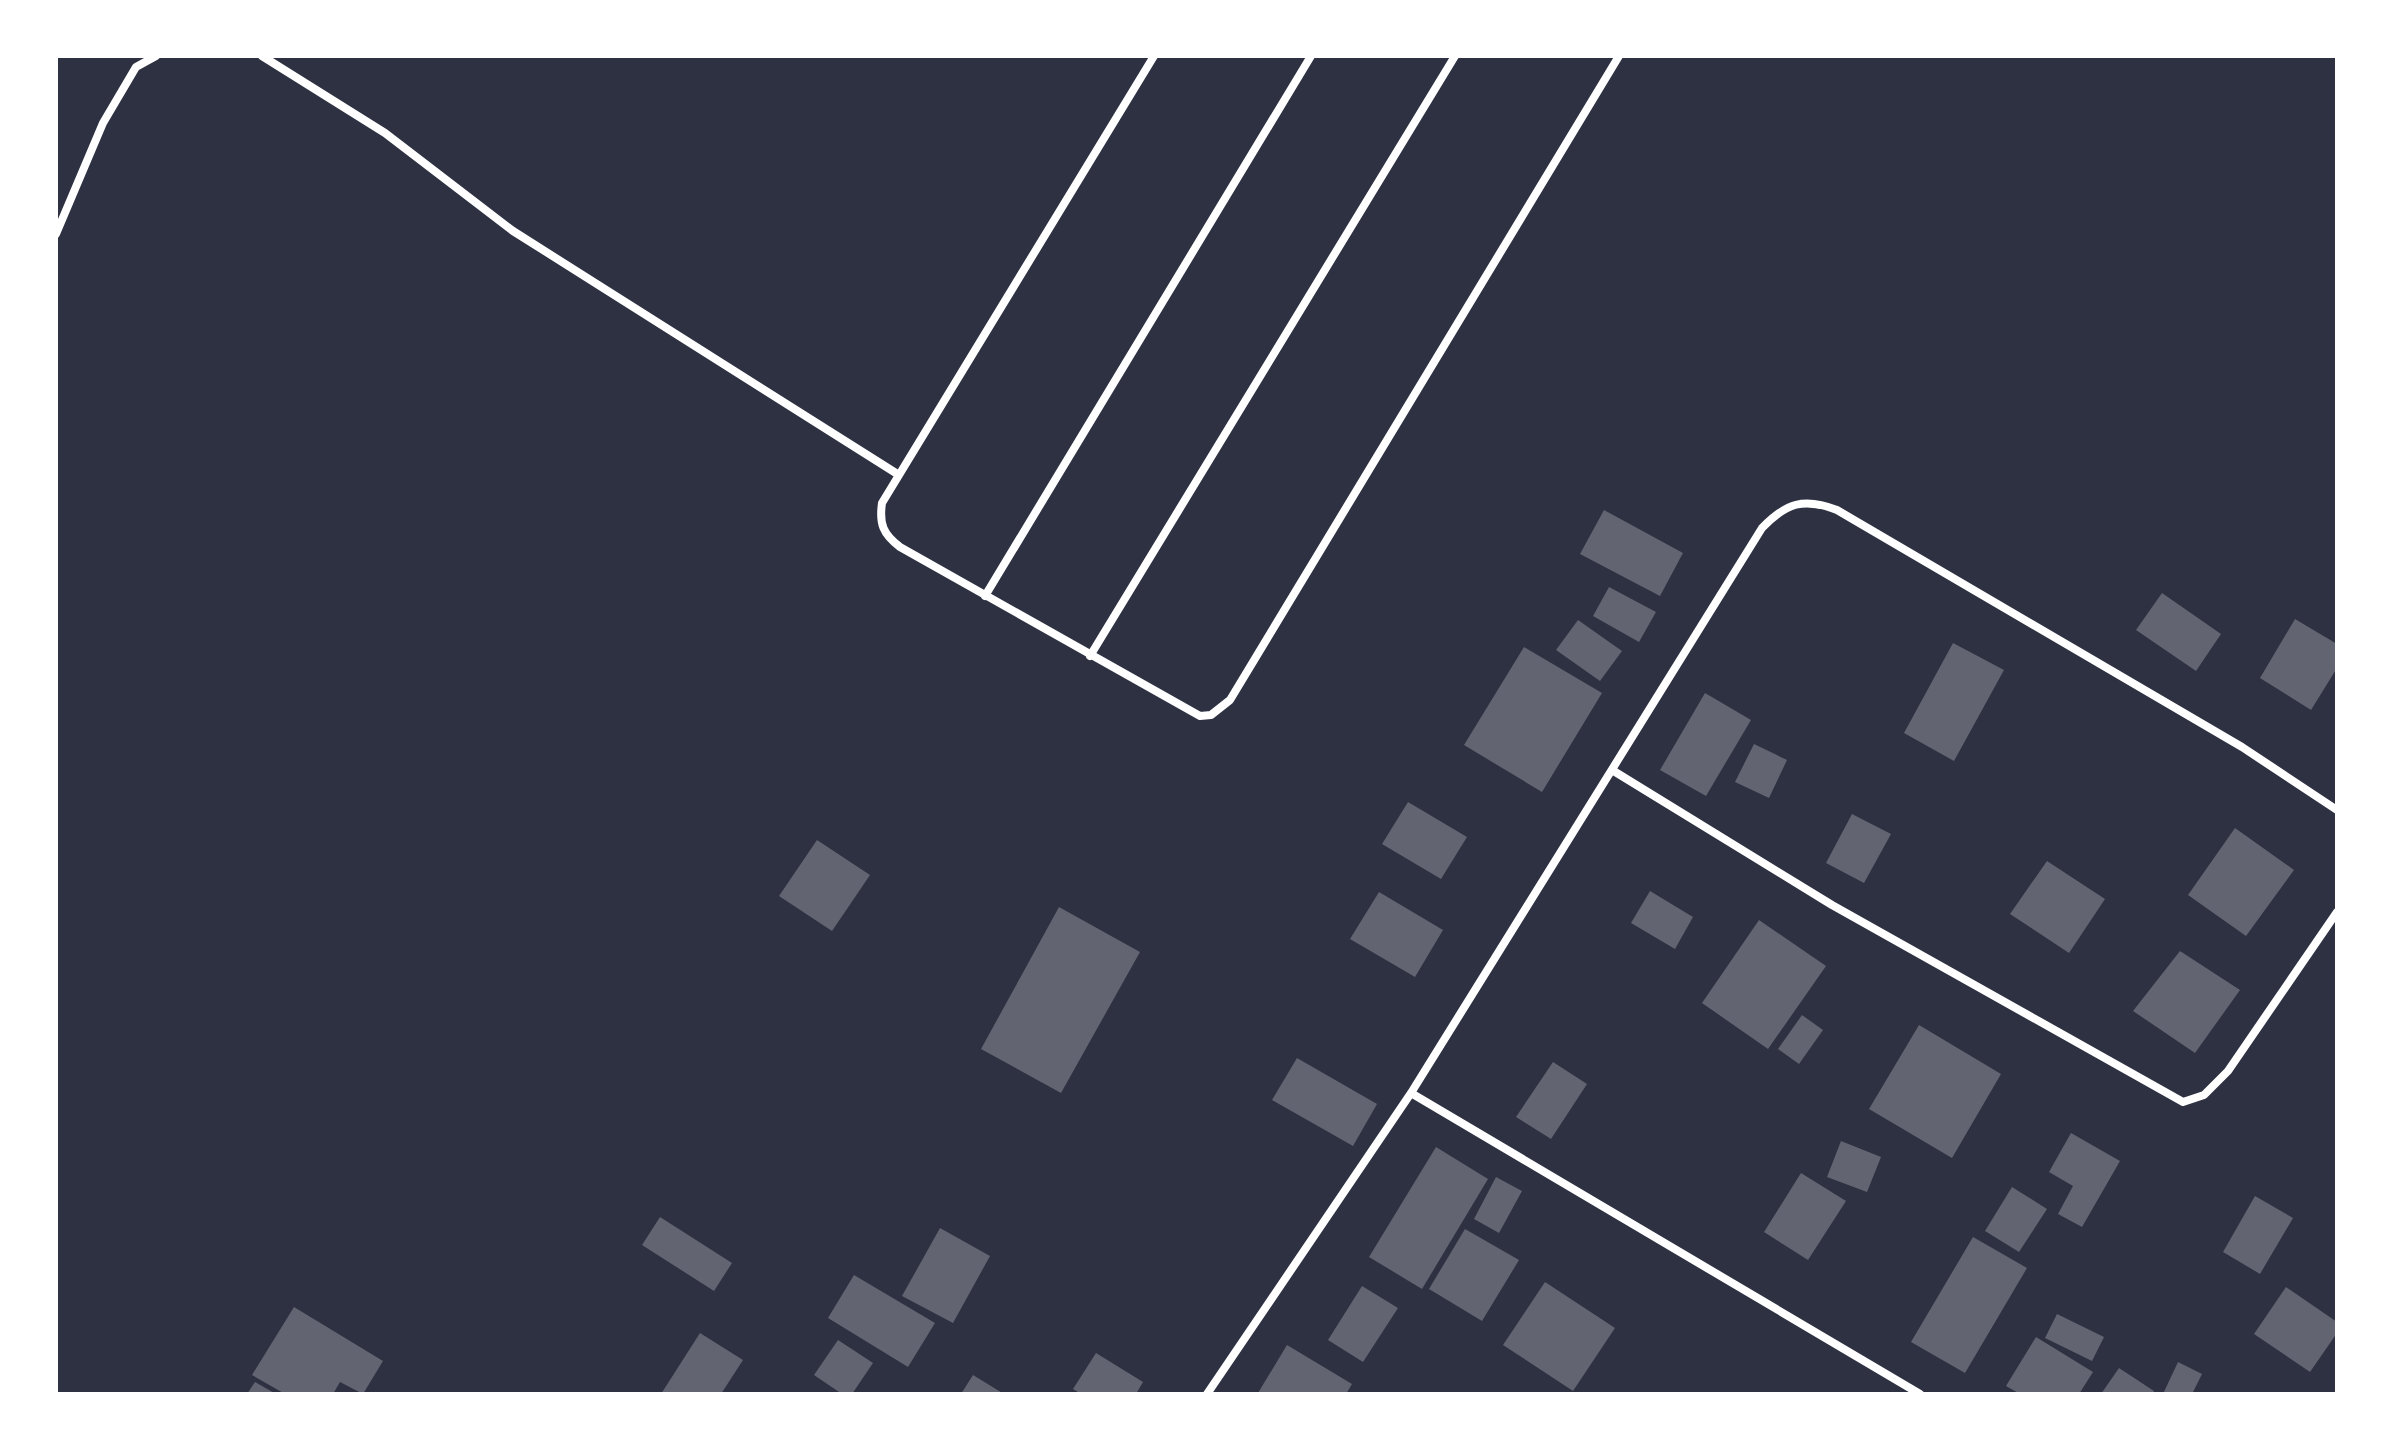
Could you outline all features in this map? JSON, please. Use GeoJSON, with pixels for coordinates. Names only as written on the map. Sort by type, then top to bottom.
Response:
{"type":"FeatureCollection","features":[{"type":"Feature","properties":{"kind":"street"},"geometry":{"type":"LineString","coordinates":[[56,234],[103,123],[136,67],[156,56]]}},
{"type":"Feature","properties":{"kind":"street"},"geometry":{"type":"LineString","coordinates":[[262,56],[385,133],[525,239],[899,475]]}},
{"type":"Feature","properties":{"kind":"street"},"geometry":{"type":"LineString","coordinates":[[1154,56],[882,503],[881,526],[887,537],[985,596],[1200,716],[1211,715],[1230,700],[1619,56]]}},
{"type":"Feature","properties":{"kind":"street"},"geometry":{"type":"LineString","coordinates":[[985,596],[1311,56]]}},
{"type":"Feature","properties":{"kind":"street"},"geometry":{"type":"LineString","coordinates":[[1090,656],[1455,56]]}},
{"type":"Feature","properties":{"kind":"street"},"geometry":{"type":"LineString","coordinates":[[1207,1394],[1411,1093],[1762,528],[1779,511],[1797,502],[1817,502],[1837,510],[2228,739],[2337,810]]}},
{"type":"Feature","properties":{"kind":"street"},"geometry":{"type":"LineString","coordinates":[[1612,770],[1832,905],[2183,1102],[2204,1095],[2228,1071],[2337,912]]}},
{"type":"Feature","properties":{"kind":"street"},"geometry":{"type":"LineString","coordinates":[[1411,1093],[1920,1394]]}},
{"type":"Feature","properties":{"kind":"building"},"geometry":{"type":"Polygon","coordinates":[[[1604,510],[1683,553],[1660,596],[1580,554],[1604,510]]]}},
{"type":"Feature","properties":{"kind":"building"},"geometry":{"type":"Polygon","coordinates":[[[1609,587],[1656,612],[1639,642],[1593,616],[1609,587]]]}},
{"type":"Feature","properties":{"kind":"building"},"geometry":{"type":"Polygon","coordinates":[[[2162,593],[2221,634],[2196,671],[2136,630],[2162,593]]]}},
{"type":"Feature","properties":{"kind":"building"},"geometry":{"type":"Polygon","coordinates":[[[2295,619],[2337,644],[2337,668],[2311,710],[2260,678],[2295,619]]]}},
{"type":"Feature","properties":{"kind":"building"},"geometry":{"type":"Polygon","coordinates":[[[1578,620],[1622,651],[1600,681],[1556,650],[1578,620]]]}},
{"type":"Feature","properties":{"kind":"building"},"geometry":{"type":"Polygon","coordinates":[[[1953,643],[2004,670],[1954,761],[1904,733],[1953,643]]]}},
{"type":"Feature","properties":{"kind":"building"},"geometry":{"type":"Polygon","coordinates":[[[1524,647],[1602,693],[1542,792],[1464,745],[1524,647]]]}},
{"type":"Feature","properties":{"kind":"building"},"geometry":{"type":"Polygon","coordinates":[[[1705,693],[1751,720],[1706,796],[1660,770],[1705,693]]]}},
{"type":"Feature","properties":{"kind":"building"},"geometry":{"type":"Polygon","coordinates":[[[1754,744],[1787,760],[1769,798],[1735,782],[1754,744]]]}},
{"type":"Feature","properties":{"kind":"building"},"geometry":{"type":"Polygon","coordinates":[[[1408,802],[1467,837],[1441,879],[1382,844],[1408,802]]]}},
{"type":"Feature","properties":{"kind":"building"},"geometry":{"type":"Polygon","coordinates":[[[1852,814],[1891,834],[1864,883],[1826,863],[1852,814]]]}},
{"type":"Feature","properties":{"kind":"building"},"geometry":{"type":"Polygon","coordinates":[[[2235,828],[2294,870],[2246,936],[2188,895],[2235,828]]]}},
{"type":"Feature","properties":{"kind":"building"},"geometry":{"type":"Polygon","coordinates":[[[817,840],[870,875],[832,931],[779,896],[817,840]]]}},
{"type":"Feature","properties":{"kind":"building"},"geometry":{"type":"Polygon","coordinates":[[[2047,861],[2105,899],[2069,953],[2010,914],[2047,861]]]}},
{"type":"Feature","properties":{"kind":"building"},"geometry":{"type":"Polygon","coordinates":[[[1650,891],[1693,917],[1675,949],[1631,923],[1650,891]]]}},
{"type":"Feature","properties":{"kind":"building"},"geometry":{"type":"Polygon","coordinates":[[[1379,892],[1443,930],[1415,977],[1350,939],[1379,892]]]}},
{"type":"Feature","properties":{"kind":"building"},"geometry":{"type":"Polygon","coordinates":[[[1059,907],[1140,952],[1061,1093],[981,1049],[1059,907]]]}},
{"type":"Feature","properties":{"kind":"building"},"geometry":{"type":"Polygon","coordinates":[[[1759,920],[1826,966],[1768,1049],[1702,1003],[1759,920]]]}},
{"type":"Feature","properties":{"kind":"building"},"geometry":{"type":"Polygon","coordinates":[[[2180,951],[2240,990],[2195,1053],[2133,1011],[2180,951]]]}},
{"type":"Feature","properties":{"kind":"building"},"geometry":{"type":"Polygon","coordinates":[[[1802,1015],[1823,1030],[1799,1064],[1778,1049],[1802,1015]]]}},
{"type":"Feature","properties":{"kind":"building"},"geometry":{"type":"Polygon","coordinates":[[[1919,1025],[2001,1074],[1952,1158],[1869,1109],[1919,1025]]]}},
{"type":"Feature","properties":{"kind":"building"},"geometry":{"type":"Polygon","coordinates":[[[1297,1058],[1377,1104],[1353,1146],[1272,1100],[1297,1058]]]}},
{"type":"Feature","properties":{"kind":"building"},"geometry":{"type":"Polygon","coordinates":[[[1553,1062],[1587,1084],[1551,1139],[1516,1117],[1553,1062]]]}},
{"type":"Feature","properties":{"kind":"building"},"geometry":{"type":"Polygon","coordinates":[[[2071,1133],[2120,1161],[2082,1227],[2058,1214],[2073,1186],[2049,1172],[2071,1133]]]}},
{"type":"Feature","properties":{"kind":"building"},"geometry":{"type":"Polygon","coordinates":[[[1841,1141],[1881,1157],[1867,1192],[1827,1177],[1841,1141]]]}},
{"type":"Feature","properties":{"kind":"building"},"geometry":{"type":"Polygon","coordinates":[[[1436,1147],[1488,1179],[1422,1289],[1369,1257],[1436,1147]]]}},
{"type":"Feature","properties":{"kind":"building"},"geometry":{"type":"Polygon","coordinates":[[[1801,1173],[1846,1201],[1808,1260],[1764,1232],[1801,1173]]]}},
{"type":"Feature","properties":{"kind":"building"},"geometry":{"type":"Polygon","coordinates":[[[1496,1177],[1522,1191],[1499,1233],[1474,1219],[1496,1177]]]}},
{"type":"Feature","properties":{"kind":"building"},"geometry":{"type":"Polygon","coordinates":[[[2012,1187],[2047,1209],[2019,1252],[1985,1231],[2012,1187]]]}},
{"type":"Feature","properties":{"kind":"building"},"geometry":{"type":"Polygon","coordinates":[[[2255,1196],[2293,1218],[2260,1274],[2223,1252],[2255,1196]]]}},
{"type":"Feature","properties":{"kind":"building"},"geometry":{"type":"Polygon","coordinates":[[[660,1217],[732,1263],[714,1291],[642,1245],[660,1217]]]}},
{"type":"Feature","properties":{"kind":"building"},"geometry":{"type":"Polygon","coordinates":[[[940,1228],[990,1256],[953,1323],[902,1296],[940,1228]]]}},
{"type":"Feature","properties":{"kind":"building"},"geometry":{"type":"Polygon","coordinates":[[[1465,1229],[1519,1260],[1482,1321],[1429,1289],[1465,1229]]]}},
{"type":"Feature","properties":{"kind":"building"},"geometry":{"type":"Polygon","coordinates":[[[1973,1237],[2027,1268],[1965,1373],[1911,1342],[1973,1237]]]}},
{"type":"Feature","properties":{"kind":"building"},"geometry":{"type":"Polygon","coordinates":[[[854,1275],[935,1323],[908,1367],[828,1318],[854,1275]]]}},
{"type":"Feature","properties":{"kind":"building"},"geometry":{"type":"Polygon","coordinates":[[[1545,1282],[1615,1328],[1573,1391],[1503,1345],[1545,1282]]]}},
{"type":"Feature","properties":{"kind":"building"},"geometry":{"type":"Polygon","coordinates":[[[1362,1286],[1398,1308],[1363,1362],[1328,1340],[1362,1286]]]}},
{"type":"Feature","properties":{"kind":"building"},"geometry":{"type":"Polygon","coordinates":[[[2286,1287],[2337,1322],[2337,1333],[2310,1372],[2254,1334],[2286,1287]]]}},
{"type":"Feature","properties":{"kind":"building"},"geometry":{"type":"Polygon","coordinates":[[[294,1307],[383,1361],[363,1394],[340,1382],[333,1394],[285,1394],[252,1375],[294,1307]]]}},
{"type":"Feature","properties":{"kind":"building"},"geometry":{"type":"Polygon","coordinates":[[[2057,1314],[2104,1337],[2092,1361],[2045,1338],[2057,1314]]]}},
{"type":"Feature","properties":{"kind":"building"},"geometry":{"type":"Polygon","coordinates":[[[700,1333],[743,1360],[721,1394],[661,1394],[700,1333]]]}},
{"type":"Feature","properties":{"kind":"building"},"geometry":{"type":"Polygon","coordinates":[[[2036,1337],[2093,1372],[2079,1394],[2020,1394],[2006,1386],[2036,1337]]]}},
{"type":"Feature","properties":{"kind":"building"},"geometry":{"type":"Polygon","coordinates":[[[838,1340],[873,1363],[852,1394],[842,1394],[814,1375],[838,1340]]]}},
{"type":"Feature","properties":{"kind":"building"},"geometry":{"type":"Polygon","coordinates":[[[1287,1345],[1352,1384],[1346,1394],[1258,1393],[1287,1345]]]}},
{"type":"Feature","properties":{"kind":"building"},"geometry":{"type":"Polygon","coordinates":[[[1096,1353],[1143,1382],[1136,1394],[1081,1394],[1073,1389],[1096,1353]]]}},
{"type":"Feature","properties":{"kind":"building"},"geometry":{"type":"Polygon","coordinates":[[[2178,1362],[2202,1374],[2192,1394],[2163,1394],[2178,1362]]]}},
{"type":"Feature","properties":{"kind":"building"},"geometry":{"type":"Polygon","coordinates":[[[2119,1368],[2154,1391],[2152,1394],[2101,1394],[2119,1368]]]}},
{"type":"Feature","properties":{"kind":"building"},"geometry":{"type":"Polygon","coordinates":[[[973,1375],[1004,1394],[961,1394],[973,1375]]]}},
{"type":"Feature","properties":{"kind":"building"},"geometry":{"type":"Polygon","coordinates":[[[255,1382],[276,1394],[247,1394],[255,1382]]]}}]}
